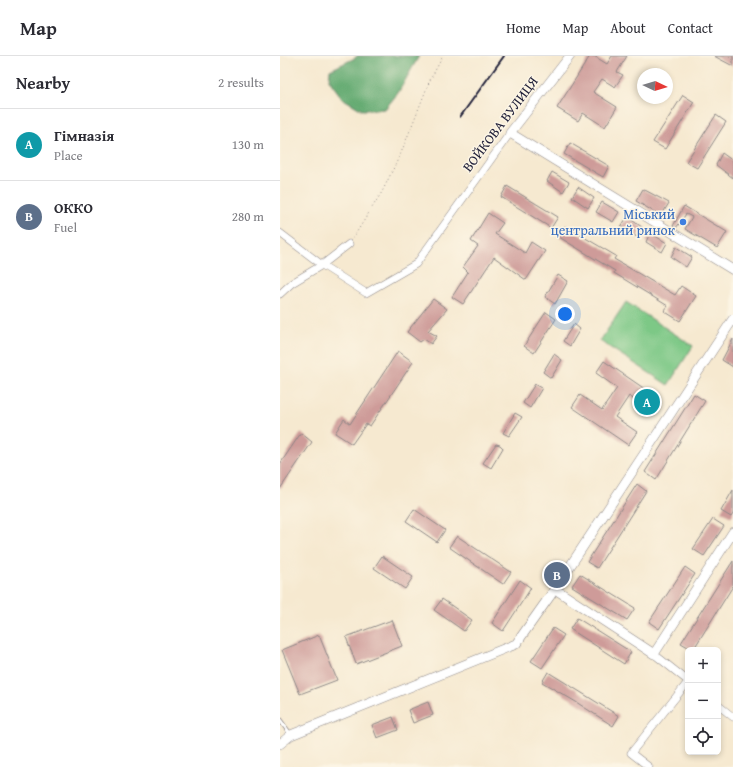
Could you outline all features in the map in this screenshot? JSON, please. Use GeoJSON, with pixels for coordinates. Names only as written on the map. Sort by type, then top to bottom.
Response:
{"type":"FeatureCollection","features":[{"type":"Feature","properties":{"kind":"street","name":"ВОЙКОВА ВУЛИЦЯ"},"geometry":{"type":"LineString","coordinates":[[322,265],[366,293],[416,264],[510,133],[570,56]]}},
{"type":"Feature","properties":{"kind":"street"},"geometry":{"type":"LineString","coordinates":[[510,133],[733,270]]}},
{"type":"Feature","properties":{"kind":"street"},"geometry":{"type":"LineString","coordinates":[[280,233],[322,265]]}},
{"type":"Feature","properties":{"kind":"street"},"geometry":{"type":"LineString","coordinates":[[280,294],[292,283],[322,265],[349,244]]}},
{"type":"Feature","properties":{"kind":"street"},"geometry":{"type":"LineString","coordinates":[[280,744],[291,735],[516,644],[555,589],[733,319]]}},
{"type":"Feature","properties":{"kind":"street"},"geometry":{"type":"LineString","coordinates":[[654,654],[733,532]]}},
{"type":"Feature","properties":{"kind":"street"},"geometry":{"type":"LineString","coordinates":[[555,589],[654,654],[685,679]]}},
{"type":"Feature","properties":{"kind":"street"},"geometry":{"type":"LineString","coordinates":[[649,767],[631,753],[686,683]]}},
{"type":"Feature","properties":{"kind":"street"},"geometry":{"type":"LineString","coordinates":[[721,707],[733,717]]}},
{"type":"Feature","properties":{"kind":"lane"},"geometry":{"type":"LineString","coordinates":[[280,720],[291,735]]}},
{"type":"Feature","properties":{"kind":"path"},"geometry":{"type":"LineString","coordinates":[[349,244],[382,192],[401,153],[430,80],[443,56]]}},
{"type":"Feature","properties":{"kind":"green space"},"geometry":{"type":"Polygon","coordinates":[[[357,56],[419,56],[398,93],[385,109],[362,110],[342,98],[329,80],[330,70],[357,56]]]}},
{"type":"Feature","properties":{"kind":"green space"},"geometry":{"type":"Polygon","coordinates":[[[626,302],[693,346],[668,385],[600,341],[626,302]]]}},
{"type":"Feature","properties":{"kind":"building"},"geometry":{"type":"Polygon","coordinates":[[[590,56],[594,56],[607,64],[612,56],[627,56],[617,72],[623,75],[615,87],[602,79],[593,92],[617,107],[605,127],[583,113],[578,121],[557,108],[590,56]]]}},
{"type":"Feature","properties":{"kind":"building"},"geometry":{"type":"Polygon","coordinates":[[[714,56],[733,56],[733,66],[714,56]]]}},
{"type":"Feature","properties":{"kind":"building"},"geometry":{"type":"Polygon","coordinates":[[[683,95],[694,102],[665,149],[653,142],[683,95]]]}},
{"type":"Feature","properties":{"kind":"building"},"geometry":{"type":"Polygon","coordinates":[[[716,115],[726,122],[697,168],[686,162],[716,115]]]}},
{"type":"Feature","properties":{"kind":"building"},"geometry":{"type":"Polygon","coordinates":[[[570,143],[609,166],[603,177],[564,154],[570,143]]]}},
{"type":"Feature","properties":{"kind":"building"},"geometry":{"type":"Polygon","coordinates":[[[722,153],[733,161],[733,178],[716,165],[722,153]]]}},
{"type":"Feature","properties":{"kind":"building"},"geometry":{"type":"Polygon","coordinates":[[[552,172],[569,182],[563,192],[547,181],[552,172]]]}},
{"type":"Feature","properties":{"kind":"building"},"geometry":{"type":"Polygon","coordinates":[[[507,186],[558,217],[551,228],[501,197],[507,186]]]}},
{"type":"Feature","properties":{"kind":"building"},"geometry":{"type":"Polygon","coordinates":[[[578,187],[594,198],[588,208],[572,197],[578,187]]]}},
{"type":"Feature","properties":{"kind":"building"},"geometry":{"type":"Polygon","coordinates":[[[643,189],[669,203],[661,216],[636,201],[643,189]]]}},
{"type":"Feature","properties":{"kind":"building"},"geometry":{"type":"Polygon","coordinates":[[[602,202],[619,212],[613,222],[596,212],[602,202]]]}},
{"type":"Feature","properties":{"kind":"building"},"geometry":{"type":"Polygon","coordinates":[[[684,206],[727,232],[717,248],[685,229],[692,217],[686,214],[676,228],[673,226],[684,206]]]}},
{"type":"Feature","properties":{"kind":"building"},"geometry":{"type":"Polygon","coordinates":[[[488,213],[503,223],[495,234],[525,253],[531,242],[545,251],[526,280],[494,257],[463,304],[452,297],[468,272],[463,267],[478,246],[471,241],[488,213]]]}},
{"type":"Feature","properties":{"kind":"building"},"geometry":{"type":"Polygon","coordinates":[[[627,217],[642,227],[637,237],[621,227],[627,217]]]}},
{"type":"Feature","properties":{"kind":"building"},"geometry":{"type":"Polygon","coordinates":[[[565,226],[616,256],[614,259],[675,295],[681,286],[696,296],[680,321],[664,311],[668,306],[614,273],[615,271],[559,237],[565,226]]]}},
{"type":"Feature","properties":{"kind":"building"},"geometry":{"type":"Polygon","coordinates":[[[650,233],[667,243],[662,252],[646,242],[650,233]]]}},
{"type":"Feature","properties":{"kind":"building"},"geometry":{"type":"Polygon","coordinates":[[[676,247],[692,257],[686,267],[671,257],[676,247]]]}},
{"type":"Feature","properties":{"kind":"building"},"geometry":{"type":"Polygon","coordinates":[[[558,275],[568,281],[555,304],[545,297],[558,275]]]}},
{"type":"Feature","properties":{"kind":"building"},"geometry":{"type":"Polygon","coordinates":[[[433,299],[447,309],[428,331],[437,336],[431,344],[424,339],[420,342],[407,332],[433,299]]]}},
{"type":"Feature","properties":{"kind":"building"},"geometry":{"type":"Polygon","coordinates":[[[546,312],[556,319],[534,353],[524,346],[546,312]]]}},
{"type":"Feature","properties":{"kind":"building"},"geometry":{"type":"Polygon","coordinates":[[[574,324],[580,329],[570,346],[563,341],[574,324]]]}},
{"type":"Feature","properties":{"kind":"building"},"geometry":{"type":"Polygon","coordinates":[[[733,339],[733,367],[722,360],[733,339]]]}},
{"type":"Feature","properties":{"kind":"building"},"geometry":{"type":"Polygon","coordinates":[[[398,351],[413,362],[370,426],[366,424],[352,444],[335,433],[344,419],[350,424],[398,351]]]}},
{"type":"Feature","properties":{"kind":"building"},"geometry":{"type":"Polygon","coordinates":[[[554,354],[562,360],[551,378],[543,372],[554,354]]]}},
{"type":"Feature","properties":{"kind":"building"},"geometry":{"type":"Polygon","coordinates":[[[604,361],[658,398],[650,410],[629,396],[615,417],[637,432],[628,445],[572,407],[580,395],[602,410],[617,388],[596,373],[604,361]]]}},
{"type":"Feature","properties":{"kind":"building"},"geometry":{"type":"Polygon","coordinates":[[[535,384],[542,388],[530,408],[523,403],[535,384]]]}},
{"type":"Feature","properties":{"kind":"building"},"geometry":{"type":"Polygon","coordinates":[[[694,394],[705,401],[656,480],[645,472],[694,394]]]}},
{"type":"Feature","properties":{"kind":"building"},"geometry":{"type":"Polygon","coordinates":[[[515,413],[522,417],[509,436],[503,433],[515,413]]]}},
{"type":"Feature","properties":{"kind":"building"},"geometry":{"type":"Polygon","coordinates":[[[301,433],[312,442],[280,489],[280,464],[301,433]]]}},
{"type":"Feature","properties":{"kind":"building"},"geometry":{"type":"Polygon","coordinates":[[[496,444],[503,448],[491,468],[483,463],[496,444]]]}},
{"type":"Feature","properties":{"kind":"building"},"geometry":{"type":"Polygon","coordinates":[[[637,484],[646,491],[597,568],[587,562],[637,484]]]}},
{"type":"Feature","properties":{"kind":"building"},"geometry":{"type":"Polygon","coordinates":[[[733,490],[733,514],[731,517],[721,511],[733,490]]]}},
{"type":"Feature","properties":{"kind":"building"},"geometry":{"type":"Polygon","coordinates":[[[414,509],[445,530],[437,542],[406,521],[414,509]]]}},
{"type":"Feature","properties":{"kind":"building"},"geometry":{"type":"Polygon","coordinates":[[[713,519],[724,526],[704,556],[693,549],[713,519]]]}},
{"type":"Feature","properties":{"kind":"building"},"geometry":{"type":"Polygon","coordinates":[[[457,536],[511,572],[503,584],[449,547],[457,536]]]}},
{"type":"Feature","properties":{"kind":"building"},"geometry":{"type":"Polygon","coordinates":[[[382,556],[413,577],[405,589],[374,568],[382,556]]]}},
{"type":"Feature","properties":{"kind":"building"},"geometry":{"type":"Polygon","coordinates":[[[733,561],[733,586],[695,647],[688,647],[681,643],[733,561]]]}},
{"type":"Feature","properties":{"kind":"building"},"geometry":{"type":"Polygon","coordinates":[[[685,567],[695,574],[659,629],[649,622],[685,567]]]}},
{"type":"Feature","properties":{"kind":"building"},"geometry":{"type":"Polygon","coordinates":[[[580,574],[635,608],[627,620],[572,586],[580,574]]]}},
{"type":"Feature","properties":{"kind":"building"},"geometry":{"type":"Polygon","coordinates":[[[520,580],[531,588],[503,631],[492,623],[520,580]]]}},
{"type":"Feature","properties":{"kind":"building"},"geometry":{"type":"Polygon","coordinates":[[[442,599],[472,620],[464,631],[434,610],[442,599]]]}},
{"type":"Feature","properties":{"kind":"building"},"geometry":{"type":"Polygon","coordinates":[[[577,618],[631,652],[624,664],[570,629],[577,618]]]}},
{"type":"Feature","properties":{"kind":"building"},"geometry":{"type":"Polygon","coordinates":[[[392,620],[402,646],[356,664],[346,637],[392,620]]]}},
{"type":"Feature","properties":{"kind":"building"},"geometry":{"type":"Polygon","coordinates":[[[553,628],[564,635],[542,668],[531,661],[553,628]]]}},
{"type":"Feature","properties":{"kind":"building"},"geometry":{"type":"Polygon","coordinates":[[[319,635],[337,680],[300,694],[282,650],[319,635]]]}},
{"type":"Feature","properties":{"kind":"building"},"geometry":{"type":"Polygon","coordinates":[[[548,672],[619,716],[613,726],[542,682],[548,672]]]}},
{"type":"Feature","properties":{"kind":"building"},"geometry":{"type":"Polygon","coordinates":[[[428,702],[433,715],[413,723],[408,710],[428,702]]]}},
{"type":"Feature","properties":{"kind":"building"},"geometry":{"type":"Polygon","coordinates":[[[393,717],[398,730],[377,738],[372,725],[393,717]]]}},
{"type":"Feature","properties":{"kind":"railway"},"geometry":{"type":"LineString","coordinates":[[460,117],[504,56]]}},
{"type":"Feature","properties":{"kind":"place","name":"Міський центральний ринок"},"geometry":{"type":"Point","coordinates":[683,222]}},
{"type":"Feature","properties":{"kind":"place","name":"Гімназія"},"geometry":{"type":"Point","coordinates":[647,402]}},
{"type":"Feature","properties":{"kind":"place","name":"ОККО"},"geometry":{"type":"Point","coordinates":[557,575]}}]}
